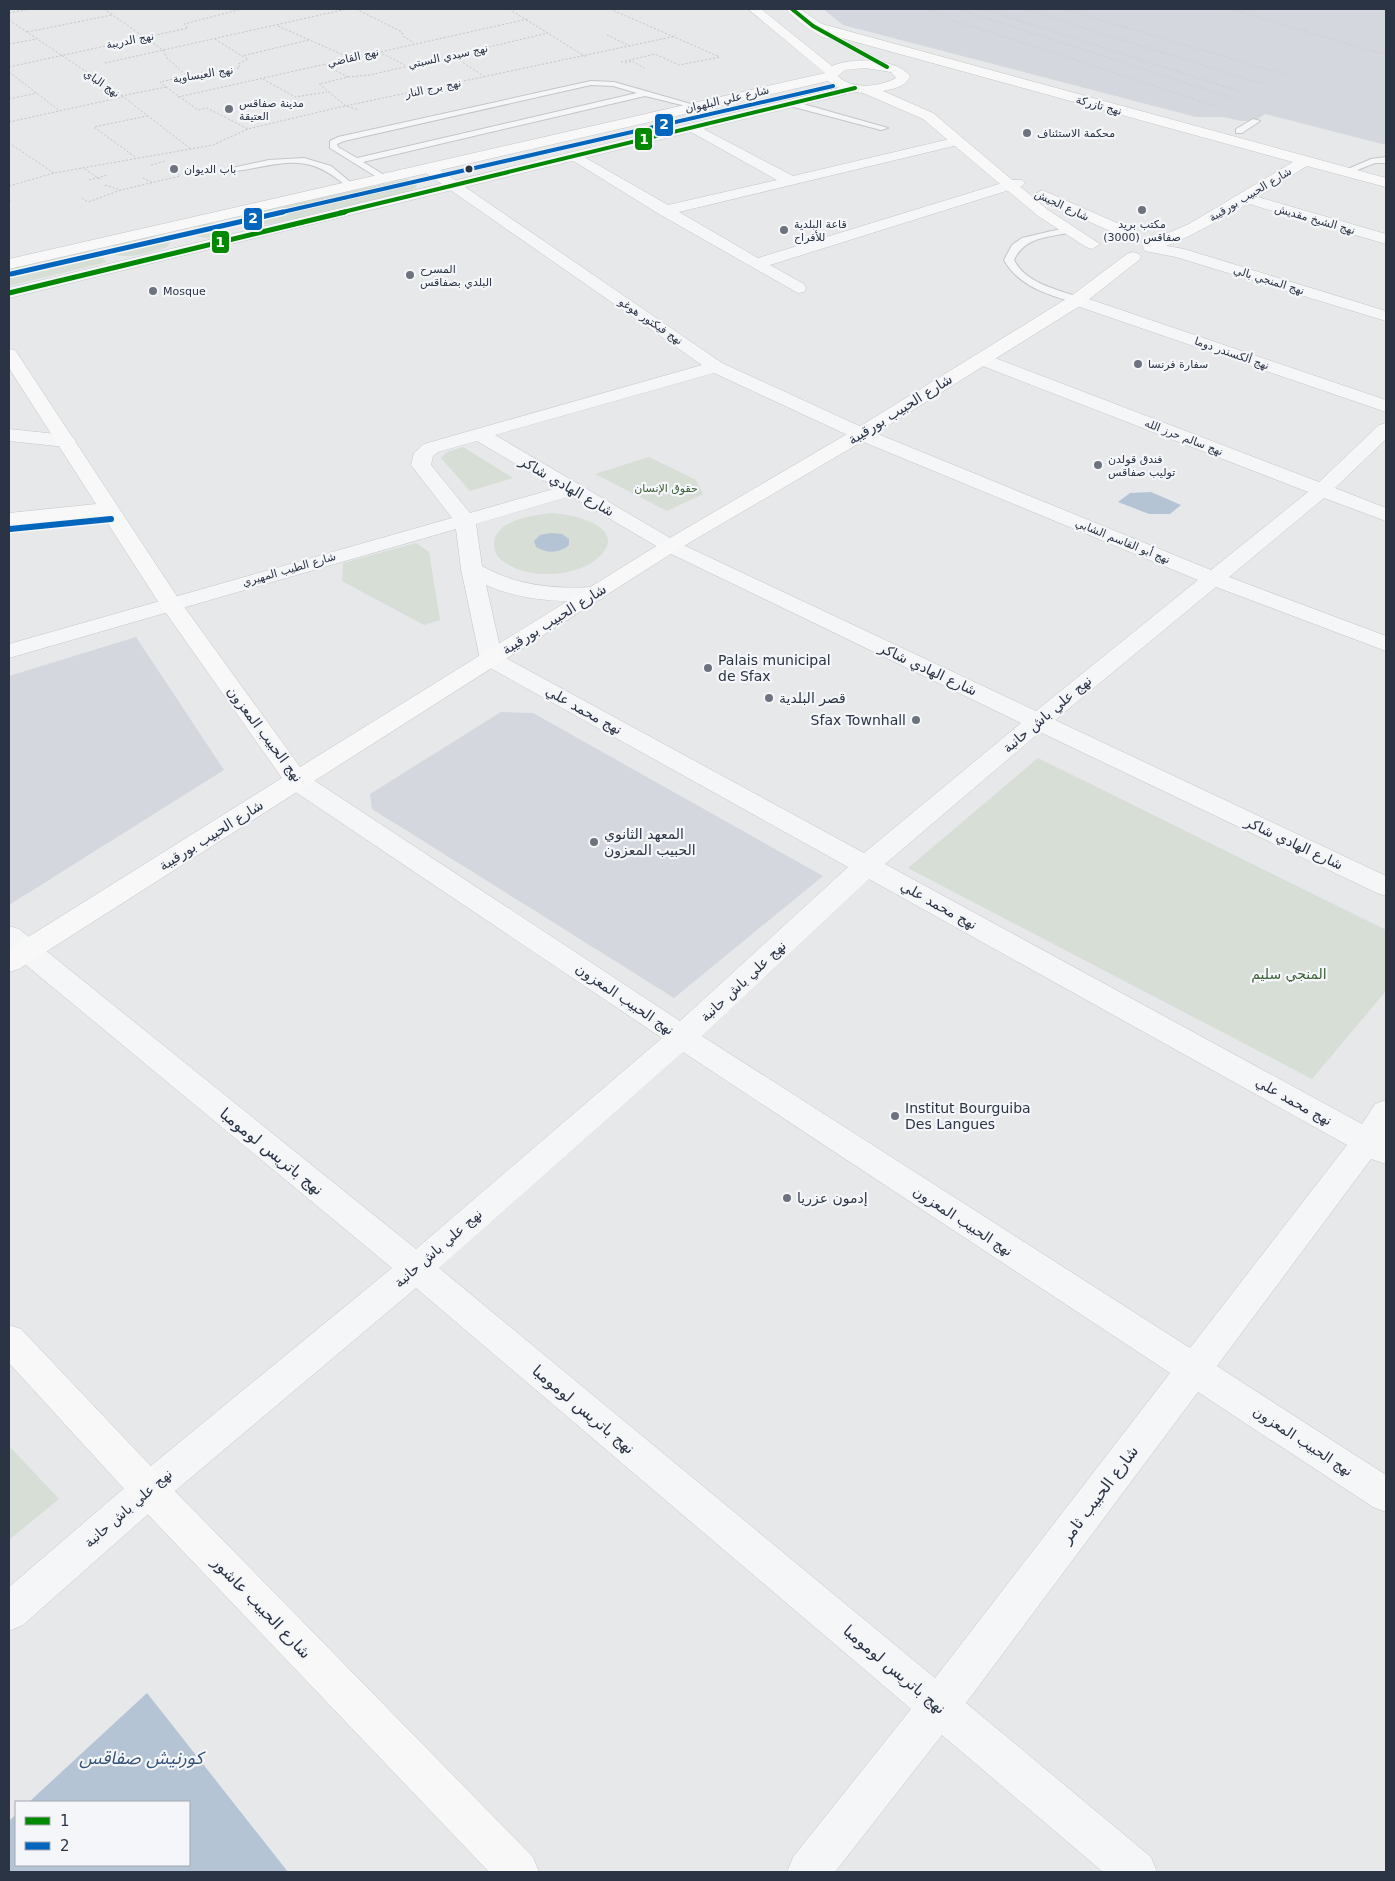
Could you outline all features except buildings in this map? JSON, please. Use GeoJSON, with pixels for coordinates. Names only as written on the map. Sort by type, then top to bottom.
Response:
{"type":"FeatureCollection","features":[{"type":"Feature","properties":{"kind":"street"},"geometry":{"type":"LineString","coordinates":[[754,9],[831,74]]}},
{"type":"Feature","properties":{"kind":"street","name":"شارع الجيش"},"geometry":{"type":"LineString","coordinates":[[792,9],[813,26],[894,72],[914,94],[928,116]]}},
{"type":"Feature","properties":{"kind":"street","name":"نهج تازركة"},"geometry":{"type":"LineString","coordinates":[[813,26],[1386,182]]}},
{"type":"Feature","properties":{"kind":"street","name":"شارع علي البلهوان"},"geometry":{"type":"LineString","coordinates":[[9,264],[831,74],[844,66],[854,65],[894,72],[940,69],[985,74]]}},
{"type":"Feature","properties":{"kind":"street","name":"شارع علي البلهوان"},"geometry":{"type":"LineString","coordinates":[[9,293],[190,247],[861,88],[889,87],[894,72]]}},
{"type":"Feature","properties":{"kind":"street","name":"شارع الجيش"},"geometry":{"type":"LineString","coordinates":[[831,74],[838,83],[861,88],[928,116],[1008,181],[1043,213],[1069,230],[1101,258]]}},
{"type":"Feature","properties":{"kind":"street"},"geometry":{"type":"LineString","coordinates":[[694,128],[791,181]]}},
{"type":"Feature","properties":{"kind":"street"},"geometry":{"type":"LineString","coordinates":[[664,211],[958,140]]}},
{"type":"Feature","properties":{"kind":"street"},"geometry":{"type":"LineString","coordinates":[[574,157],[798,288]]}},
{"type":"Feature","properties":{"kind":"street","name":"شارع الحبيب بورقيبة"},"geometry":{"type":"LineString","coordinates":[[1101,258],[1146,254],[1151,247],[1195,227],[1305,161]]}},
{"type":"Feature","properties":{"kind":"street","name":"نهج فيكتور هوغو"},"geometry":{"type":"LineString","coordinates":[[428,168],[716,367],[861,434]]}},
{"type":"Feature","properties":{"kind":"street"},"geometry":{"type":"LineString","coordinates":[[756,264],[1008,181]]}},
{"type":"Feature","properties":{"kind":"street","name":"شارع الجيش"},"geometry":{"type":"LineString","coordinates":[[1008,181],[1149,242],[1151,247]]}},
{"type":"Feature","properties":{"kind":"street","name":"نهج الشيخ مقديش"},"geometry":{"type":"LineString","coordinates":[[1244,198],[1386,240]]}},
{"type":"Feature","properties":{"kind":"street"},"geometry":{"type":"LineString","coordinates":[[222,214],[245,234]]}},
{"type":"Feature","properties":{"kind":"street","name":"شارع الحبيب بورقيبة"},"geometry":{"type":"LineString","coordinates":[[1101,258],[1092,240],[1101,235],[1131,234],[1195,227]]}},
{"type":"Feature","properties":{"kind":"street"},"geometry":{"type":"LineString","coordinates":[[167,228],[190,247]]}},
{"type":"Feature","properties":{"kind":"street","name":"نهج المنجي بالي"},"geometry":{"type":"LineString","coordinates":[[1151,247],[1178,252],[1386,316]]}},
{"type":"Feature","properties":{"kind":"street"},"geometry":{"type":"LineString","coordinates":[[1101,258],[1133,256]]}},
{"type":"Feature","properties":{"kind":"street","name":"شارع الحبيب بورقيبة"},"geometry":{"type":"LineString","coordinates":[[15,950],[297,781],[670,546],[861,434],[1077,300],[1101,258]]}},
{"type":"Feature","properties":{"kind":"street","name":"نهج ألكسندر دوما"},"geometry":{"type":"LineString","coordinates":[[1077,300],[1386,406]]}},
{"type":"Feature","properties":{"kind":"street","name":"نهج الحبيب المعزون"},"geometry":{"type":"LineString","coordinates":[[9,354],[170,603],[297,781],[682,1037],[1386,1495]]}},
{"type":"Feature","properties":{"kind":"street","name":"نهج سالم حرز الله"},"geometry":{"type":"LineString","coordinates":[[981,359],[1386,515]]}},
{"type":"Feature","properties":{"kind":"street"},"geometry":{"type":"LineString","coordinates":[[491,659],[472,569],[465,520],[421,465],[421,459],[430,448],[716,367]]}},
{"type":"Feature","properties":{"kind":"street","name":"نهج علي باش حانبة"},"geometry":{"type":"LineString","coordinates":[[9,1612],[149,1490],[416,1268],[682,1037],[867,865],[1038,721],[1321,491],[1386,429]]}},
{"type":"Feature","properties":{"kind":"street","name":"شارع الهادي شاكر"},"geometry":{"type":"LineString","coordinates":[[479,434],[571,490],[670,546],[1386,887]]}},
{"type":"Feature","properties":{"kind":"street","name":"نهج أبو القاسم الشابي"},"geometry":{"type":"LineString","coordinates":[[861,434],[1213,578],[1386,644]]}},
{"type":"Feature","properties":{"kind":"street"},"geometry":{"type":"LineString","coordinates":[[9,435],[66,441]]}},
{"type":"Feature","properties":{"kind":"street","name":"شارع الطيب المهيري"},"geometry":{"type":"LineString","coordinates":[[9,651],[170,603],[571,490]]}},
{"type":"Feature","properties":{"kind":"street"},"geometry":{"type":"LineString","coordinates":[[9,519],[110,509]]}},
{"type":"Feature","properties":{"kind":"street"},"geometry":{"type":"LineString","coordinates":[[472,569],[497,583],[537,593],[594,594]]}},
{"type":"Feature","properties":{"kind":"street","name":"نهج محمد علي"},"geometry":{"type":"LineString","coordinates":[[491,659],[1377,1147]]}},
{"type":"Feature","properties":{"kind":"street","name":"نهج باتريس لومومبا"},"geometry":{"type":"LineString","coordinates":[[15,950],[416,1268],[1136,1872]]}},
{"type":"Feature","properties":{"kind":"street","name":"شارع الحبيب ثامر"},"geometry":{"type":"LineString","coordinates":[[808,1872],[939,1706],[1193,1371],[1377,1147],[1386,1112]]}},
{"type":"Feature","properties":{"kind":"street","name":"شارع الحبيب عاشور"},"geometry":{"type":"LineString","coordinates":[[9,1340],[149,1490],[518,1872]]}},
{"type":"Feature","properties":{"kind":"lane"},"geometry":{"type":"LineString","coordinates":[[383,178],[334,148],[333,143],[341,138],[591,82],[614,84],[694,106]]}},
{"type":"Feature","properties":{"kind":"lane"},"geometry":{"type":"LineString","coordinates":[[356,161],[645,94]]}},
{"type":"Feature","properties":{"kind":"lane"},"geometry":{"type":"LineString","coordinates":[[793,104],[884,128]]}},
{"type":"Feature","properties":{"kind":"lane"},"geometry":{"type":"LineString","coordinates":[[1239,131],[1256,121]]}},
{"type":"Feature","properties":{"kind":"lane"},"geometry":{"type":"LineString","coordinates":[[1345,172],[1374,161],[1386,160]]}},
{"type":"Feature","properties":{"kind":"lane"},"geometry":{"type":"LineString","coordinates":[[236,168],[291,161],[310,162],[327,166],[350,185]]}},
{"type":"Feature","properties":{"kind":"lane"},"geometry":{"type":"LineString","coordinates":[[1069,230],[1025,240],[1015,247],[1009,260],[1013,270],[1026,280],[1077,300]]}},
{"type":"Feature","properties":{"kind":"path"},"geometry":{"type":"LineString","coordinates":[[9,13],[31,9]]}},
{"type":"Feature","properties":{"kind":"path"},"geometry":{"type":"LineString","coordinates":[[104,9],[163,50],[167,58],[187,76]]}},
{"type":"Feature","properties":{"kind":"path","name":"نهج الدريبة"},"geometry":{"type":"LineString","coordinates":[[9,67],[61,54],[188,28],[184,24],[242,9]]}},
{"type":"Feature","properties":{"kind":"path"},"geometry":{"type":"LineString","coordinates":[[105,62],[347,9]]}},
{"type":"Feature","properties":{"kind":"path"},"geometry":{"type":"LineString","coordinates":[[356,9],[402,32],[403,36],[414,43]]}},
{"type":"Feature","properties":{"kind":"path"},"geometry":{"type":"LineString","coordinates":[[509,9],[528,19],[586,57]]}},
{"type":"Feature","properties":{"kind":"path"},"geometry":{"type":"LineString","coordinates":[[610,9],[676,36],[720,57],[679,65],[656,54],[620,62]]}},
{"type":"Feature","properties":{"kind":"path"},"geometry":{"type":"LineString","coordinates":[[27,32],[112,15]]}},
{"type":"Feature","properties":{"kind":"path","name":"نهج القاضي"},"geometry":{"type":"LineString","coordinates":[[178,97],[528,19]]}},
{"type":"Feature","properties":{"kind":"path","name":"نهج الباي"},"geometry":{"type":"LineString","coordinates":[[9,20],[122,96],[192,150]]}},
{"type":"Feature","properties":{"kind":"path"},"geometry":{"type":"LineString","coordinates":[[278,25],[350,58]]}},
{"type":"Feature","properties":{"kind":"path","name":"نهج سيدي السبتي"},"geometry":{"type":"LineString","coordinates":[[327,92],[319,84],[348,77],[357,78],[548,32]]}},
{"type":"Feature","properties":{"kind":"path"},"geometry":{"type":"LineString","coordinates":[[606,35],[632,47]]}},
{"type":"Feature","properties":{"kind":"path","name":"نهج برج النار"},"geometry":{"type":"LineString","coordinates":[[9,186],[54,173],[135,157],[192,150],[213,145],[248,129],[346,106],[675,38],[676,36]]}},
{"type":"Feature","properties":{"kind":"path"},"geometry":{"type":"LineString","coordinates":[[9,44],[37,38]]}},
{"type":"Feature","properties":{"kind":"path"},"geometry":{"type":"LineString","coordinates":[[215,39],[242,56]]}},
{"type":"Feature","properties":{"kind":"path","name":"نهج العيساوية"},"geometry":{"type":"LineString","coordinates":[[242,56],[309,40]]}},
{"type":"Feature","properties":{"kind":"path"},"geometry":{"type":"LineString","coordinates":[[378,51],[405,65]]}},
{"type":"Feature","properties":{"kind":"path","name":"نهج العيساوية"},"geometry":{"type":"LineString","coordinates":[[166,87],[160,82],[240,68],[238,64],[248,59],[242,56]]}},
{"type":"Feature","properties":{"kind":"path"},"geometry":{"type":"LineString","coordinates":[[452,56],[486,77]]}},
{"type":"Feature","properties":{"kind":"path"},"geometry":{"type":"LineString","coordinates":[[324,64],[348,77]]}},
{"type":"Feature","properties":{"kind":"path"},"geometry":{"type":"LineString","coordinates":[[80,68],[85,67]]}},
{"type":"Feature","properties":{"kind":"path"},"geometry":{"type":"LineString","coordinates":[[9,72],[60,111]]}},
{"type":"Feature","properties":{"kind":"path"},"geometry":{"type":"LineString","coordinates":[[263,78],[295,97],[327,92],[346,106],[362,112]]}},
{"type":"Feature","properties":{"kind":"path"},"geometry":{"type":"LineString","coordinates":[[166,87],[198,110],[207,108],[248,129]]}},
{"type":"Feature","properties":{"kind":"path","name":"نهج العيساوية"},"geometry":{"type":"LineString","coordinates":[[9,122],[166,87]]}},
{"type":"Feature","properties":{"kind":"path"},"geometry":{"type":"LineString","coordinates":[[9,99],[38,93]]}},
{"type":"Feature","properties":{"kind":"path"},"geometry":{"type":"LineString","coordinates":[[135,157],[94,128],[148,116]]}},
{"type":"Feature","properties":{"kind":"path"},"geometry":{"type":"LineString","coordinates":[[9,144],[54,173]]}},
{"type":"Feature","properties":{"kind":"path"},"geometry":{"type":"LineString","coordinates":[[159,154],[168,163]]}},
{"type":"Feature","properties":{"kind":"path"},"geometry":{"type":"LineString","coordinates":[[151,165],[165,160]]}},
{"type":"Feature","properties":{"kind":"path"},"geometry":{"type":"LineString","coordinates":[[85,168],[101,180]]}},
{"type":"Feature","properties":{"kind":"path"},"geometry":{"type":"LineString","coordinates":[[82,198],[88,202],[121,190],[180,176],[173,168]]}},
{"type":"Feature","properties":{"kind":"path"},"geometry":{"type":"LineString","coordinates":[[89,180],[108,176]]}},
{"type":"Feature","properties":{"kind":"path"},"geometry":{"type":"LineString","coordinates":[[143,178],[153,183]]}},
{"type":"Feature","properties":{"kind":"path"},"geometry":{"type":"LineString","coordinates":[[105,185],[121,190]]}},
{"type":"Feature","properties":{"kind":"shaded area"},"geometry":{"type":"Polygon","coordinates":[[[823,9],[1386,9],[1386,145],[1265,114],[1255,121],[1242,121],[1223,117],[1196,117],[843,25],[823,9]]]}},
{"type":"Feature","properties":{"kind":"shaded area"},"geometry":{"type":"Polygon","coordinates":[[[136,637],[224,770],[9,905],[9,676],[136,637]]]}},
{"type":"Feature","properties":{"kind":"shaded area","name":"المعهد الثانوي الحبيب المعزون"},"geometry":{"type":"Polygon","coordinates":[[[501,712],[533,713],[823,876],[674,998],[372,809],[370,794],[501,712]]]}},
{"type":"Feature","properties":{"kind":"green space"},"geometry":{"type":"Polygon","coordinates":[[[407,179],[413,181],[417,187],[407,192],[270,224],[256,224],[247,219],[257,211],[407,179]]]}},
{"type":"Feature","properties":{"kind":"green space"},"geometry":{"type":"Polygon","coordinates":[[[206,223],[221,224],[227,230],[220,235],[210,238],[192,234],[192,229],[206,223]]]}},
{"type":"Feature","properties":{"kind":"green space"},"geometry":{"type":"Polygon","coordinates":[[[151,236],[164,238],[170,242],[167,247],[136,255],[120,256],[113,254],[109,250],[115,244],[151,236]]]}},
{"type":"Feature","properties":{"kind":"green space"},"geometry":{"type":"Polygon","coordinates":[[[92,248],[107,262],[9,286],[9,269],[92,248]]]}},
{"type":"Feature","properties":{"kind":"green space"},"geometry":{"type":"Polygon","coordinates":[[[463,447],[513,478],[470,491],[441,458],[447,452],[463,447]]]}},
{"type":"Feature","properties":{"kind":"green space","name":"حقوق الإنسان"},"geometry":{"type":"Polygon","coordinates":[[[649,457],[696,480],[703,494],[667,511],[595,474],[649,457]]]}},
{"type":"Feature","properties":{"kind":"green space"},"geometry":{"type":"Polygon","coordinates":[[[552,513],[583,519],[603,529],[607,537],[607,546],[600,556],[582,568],[558,574],[523,571],[506,564],[500,559],[494,546],[495,537],[500,530],[525,517],[552,513]]]}},
{"type":"Feature","properties":{"kind":"green space"},"geometry":{"type":"Polygon","coordinates":[[[416,543],[429,552],[440,620],[424,625],[342,581],[343,563],[416,543]]]}},
{"type":"Feature","properties":{"kind":"green space","name":"المنجي سليم"},"geometry":{"type":"Polygon","coordinates":[[[1038,758],[1386,930],[1386,991],[1312,1079],[908,868],[1038,758]]]}},
{"type":"Feature","properties":{"kind":"green space"},"geometry":{"type":"Polygon","coordinates":[[[9,1446],[59,1499],[9,1540],[9,1446]]]}},
{"type":"Feature","properties":{"kind":"water"},"geometry":{"type":"Polygon","coordinates":[[[1151,492],[1181,505],[1170,514],[1149,514],[1118,502],[1130,493],[1151,492]]]}},
{"type":"Feature","properties":{"kind":"water"},"geometry":{"type":"Polygon","coordinates":[[[562,534],[569,539],[569,545],[562,550],[553,552],[536,547],[534,541],[540,535],[562,534]]]}},
{"type":"Feature","properties":{"kind":"water","name":"كورنيش صفاقس"},"geometry":{"type":"Polygon","coordinates":[[[147,1693],[288,1872],[9,1872],[9,1821],[15,1815],[15,1866],[190,1866],[190,1801],[30,1801],[147,1693]]]}},
{"type":"Feature","properties":{"kind":"railway"},"geometry":{"type":"LineString","coordinates":[[927,9],[949,19],[1216,106]]}},
{"type":"Feature","properties":{"kind":"railway"},"geometry":{"type":"LineString","coordinates":[[958,9],[1235,99]]}},
{"type":"Feature","properties":{"kind":"railway"},"geometry":{"type":"LineString","coordinates":[[983,9],[1242,92]]}},
{"type":"Feature","properties":{"kind":"railway"},"geometry":{"type":"LineString","coordinates":[[1023,9],[1264,84]]}},
{"type":"Feature","properties":{"kind":"railway"},"geometry":{"type":"LineString","coordinates":[[1063,9],[1287,75]]}},
{"type":"Feature","properties":{"kind":"railway"},"geometry":{"type":"LineString","coordinates":[[1230,9],[1386,55]]}},
{"type":"Feature","properties":{"kind":"transit line","name":"1"},"geometry":{"type":"LineString","coordinates":[[792,9],[813,26],[887,67]]}},
{"type":"Feature","properties":{"kind":"transit line","name":"2"},"geometry":{"type":"LineString","coordinates":[[11,274],[833,86]]}},
{"type":"Feature","properties":{"kind":"transit line","name":"1"},"geometry":{"type":"LineString","coordinates":[[9,293],[855,88]]}},
{"type":"Feature","properties":{"kind":"transit line","name":"2"},"geometry":{"type":"LineString","coordinates":[[10,529],[111,519]]}},
{"type":"Feature","properties":{"kind":"place","name":"مدينة صفاقس العتيقة"},"geometry":{"type":"Point","coordinates":[229,109]}},
{"type":"Feature","properties":{"kind":"place","name":"محكمة الاستئناف"},"geometry":{"type":"Point","coordinates":[1027,133]}},
{"type":"Feature","properties":{"kind":"place","name":"باب الديوان"},"geometry":{"type":"Point","coordinates":[174,169]}},
{"type":"Feature","properties":{"kind":"place","name":"مكتب بريد صفاقس (3000)"},"geometry":{"type":"Point","coordinates":[1142,210]}},
{"type":"Feature","properties":{"kind":"place","name":"قاعة البلدية للأفراح"},"geometry":{"type":"Point","coordinates":[784,230]}},
{"type":"Feature","properties":{"kind":"place","name":"المسرح البلدي بصفاقس"},"geometry":{"type":"Point","coordinates":[410,275]}},
{"type":"Feature","properties":{"kind":"place","name":"Mosque"},"geometry":{"type":"Point","coordinates":[153,291]}},
{"type":"Feature","properties":{"kind":"place","name":"سفارة فرنسا"},"geometry":{"type":"Point","coordinates":[1138,364]}},
{"type":"Feature","properties":{"kind":"place","name":"فندق قولدن توليب صفاقس"},"geometry":{"type":"Point","coordinates":[1098,465]}},
{"type":"Feature","properties":{"kind":"place","name":"Palais municipal de Sfax"},"geometry":{"type":"Point","coordinates":[708,668]}},
{"type":"Feature","properties":{"kind":"place","name":"قصر البلدية"},"geometry":{"type":"Point","coordinates":[769,698]}},
{"type":"Feature","properties":{"kind":"place","name":"Sfax Townhall"},"geometry":{"type":"Point","coordinates":[916,720]}},
{"type":"Feature","properties":{"kind":"place","name":"المعهد الثانوي الحبيب المعزون"},"geometry":{"type":"Point","coordinates":[594,842]}},
{"type":"Feature","properties":{"kind":"place","name":"Institut Bourguiba Des Langues"},"geometry":{"type":"Point","coordinates":[895,1116]}},
{"type":"Feature","properties":{"kind":"place","name":"إدمون عزريا"},"geometry":{"type":"Point","coordinates":[787,1198]}}]}
